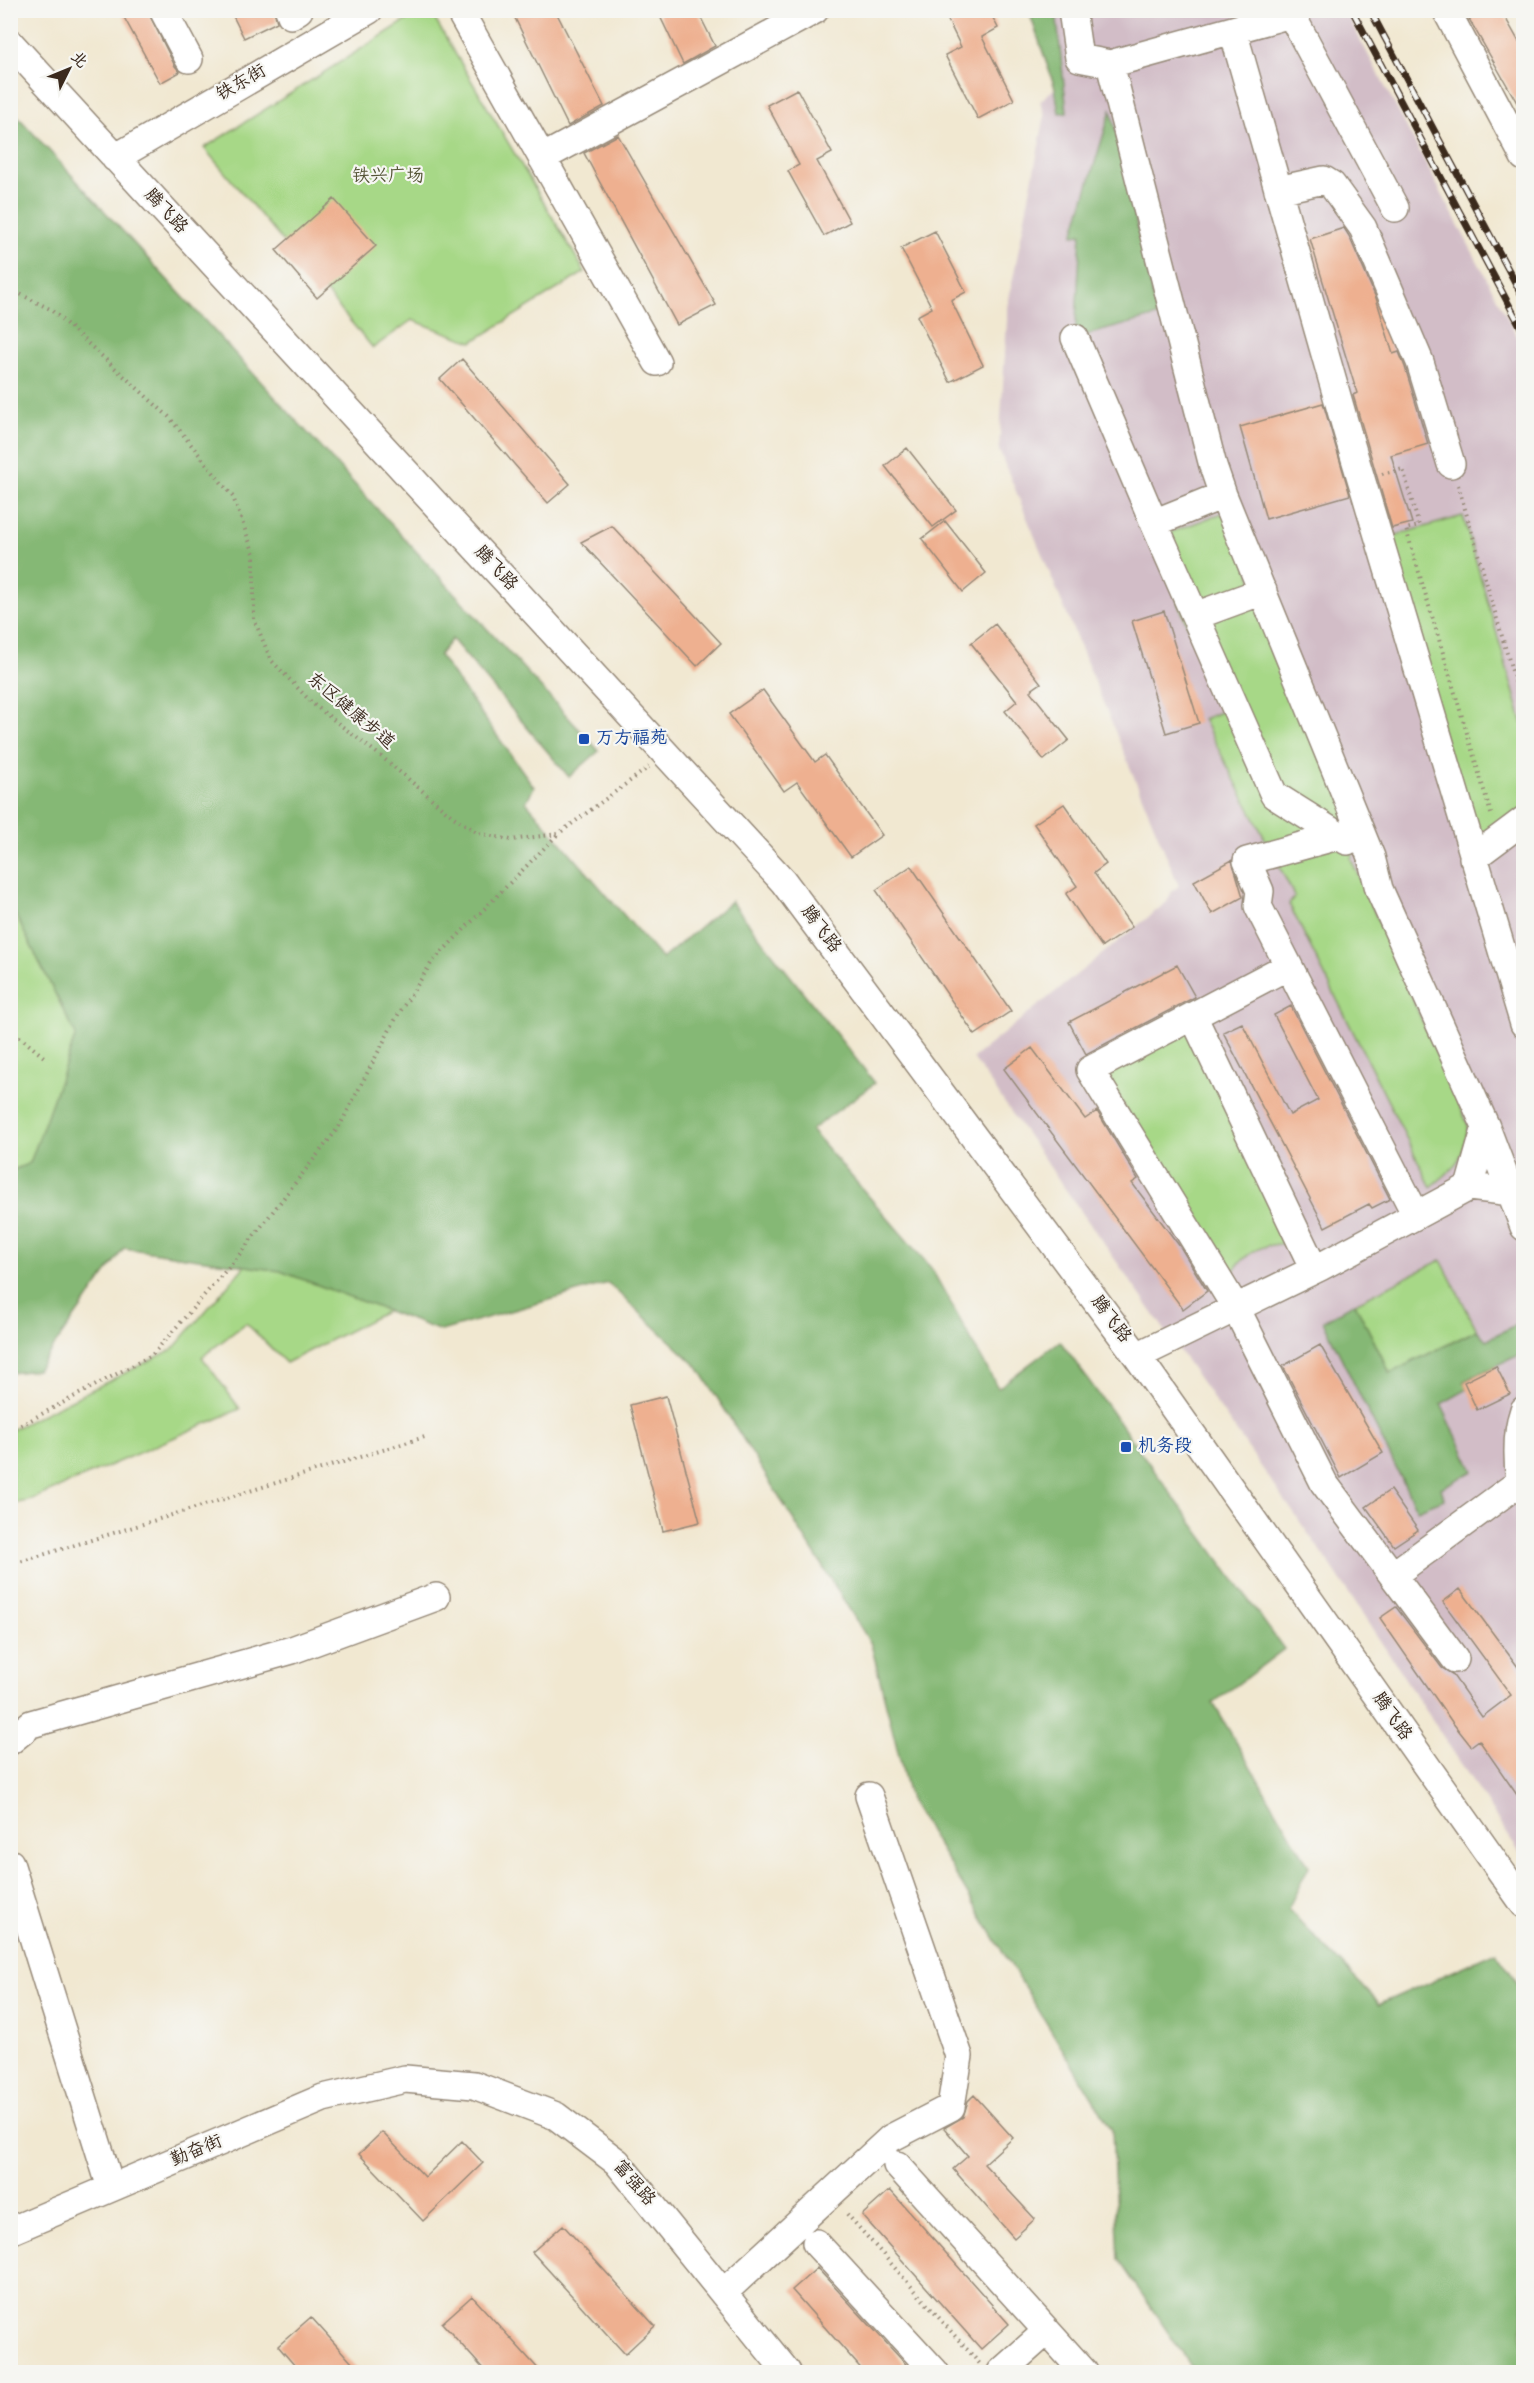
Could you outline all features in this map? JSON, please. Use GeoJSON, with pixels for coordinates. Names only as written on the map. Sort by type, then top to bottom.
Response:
{"type":"FeatureCollection","features":[{"type":"Feature","properties":{"kind":"street"},"geometry":{"type":"LineString","coordinates":[[163,10],[189,59]]}},
{"type":"Feature","properties":{"kind":"street"},"geometry":{"type":"LineString","coordinates":[[289,10],[291,15],[299,10]]}},
{"type":"Feature","properties":{"kind":"street","name":"铁东街"},"geometry":{"type":"LineString","coordinates":[[115,158],[369,10]]}},
{"type":"Feature","properties":{"kind":"street"},"geometry":{"type":"LineString","coordinates":[[459,10],[657,362]]}},
{"type":"Feature","properties":{"kind":"street"},"geometry":{"type":"LineString","coordinates":[[542,158],[815,10]]}},
{"type":"Feature","properties":{"kind":"street"},"geometry":{"type":"LineString","coordinates":[[1072,10],[1079,58],[1110,64],[1291,14],[1395,208]]}},
{"type":"Feature","properties":{"kind":"street"},"geometry":{"type":"LineString","coordinates":[[1446,10],[1524,157]]}},
{"type":"Feature","properties":{"kind":"street"},"geometry":{"type":"LineString","coordinates":[[1233,31],[1361,479],[1524,1024]]}},
{"type":"Feature","properties":{"kind":"street","name":"腾飞路"},"geometry":{"type":"LineString","coordinates":[[10,43],[783,881],[1137,1356],[1524,1904]]}},
{"type":"Feature","properties":{"kind":"street"},"geometry":{"type":"LineString","coordinates":[[1110,64],[1210,454],[1223,495],[1371,857],[1379,889],[1486,1127],[1518,1190],[1524,1227]]}},
{"type":"Feature","properties":{"kind":"street"},"geometry":{"type":"LineString","coordinates":[[1278,190],[1324,180],[1332,185],[1363,228],[1420,362],[1452,464]]}},
{"type":"Feature","properties":{"kind":"street"},"geometry":{"type":"LineString","coordinates":[[1075,338],[1274,795],[1371,857]]}},
{"type":"Feature","properties":{"kind":"street"},"geometry":{"type":"LineString","coordinates":[[1154,523],[1223,495]]}},
{"type":"Feature","properties":{"kind":"street"},"geometry":{"type":"LineString","coordinates":[[1195,616],[1263,591]]}},
{"type":"Feature","properties":{"kind":"street"},"geometry":{"type":"LineString","coordinates":[[1473,858],[1524,820]]}},
{"type":"Feature","properties":{"kind":"street"},"geometry":{"type":"LineString","coordinates":[[1338,836],[1247,861],[1260,891],[1258,906],[1416,1215]]}},
{"type":"Feature","properties":{"kind":"street"},"geometry":{"type":"LineString","coordinates":[[1288,966],[1090,1070],[1236,1308],[1324,1483],[1455,1659]]}},
{"type":"Feature","properties":{"kind":"street"},"geometry":{"type":"LineString","coordinates":[[1193,1016],[1314,1269]]}},
{"type":"Feature","properties":{"kind":"street"},"geometry":{"type":"LineString","coordinates":[[1469,1186],[1486,1127]]}},
{"type":"Feature","properties":{"kind":"street"},"geometry":{"type":"LineString","coordinates":[[1137,1356],[1314,1269],[1469,1186],[1518,1190]]}},
{"type":"Feature","properties":{"kind":"street"},"geometry":{"type":"LineString","coordinates":[[1393,1575],[1522,1484],[1518,1465],[1519,1424],[1524,1410]]}},
{"type":"Feature","properties":{"kind":"street"},"geometry":{"type":"LineString","coordinates":[[10,1741],[31,1724],[292,1650],[435,1597]]}},
{"type":"Feature","properties":{"kind":"street"},"geometry":{"type":"LineString","coordinates":[[723,2293],[891,2138],[951,2106],[959,2056],[869,1796]]}},
{"type":"Feature","properties":{"kind":"street"},"geometry":{"type":"LineString","coordinates":[[10,1863],[111,2188]]}},
{"type":"Feature","properties":{"kind":"street","name":"富强路"},"geometry":{"type":"LineString","coordinates":[[386,2084],[405,2079],[474,2085],[556,2116],[617,2162],[787,2373]]}},
{"type":"Feature","properties":{"kind":"street","name":"勤奋街"},"geometry":{"type":"LineString","coordinates":[[10,2231],[324,2098],[386,2084]]}},
{"type":"Feature","properties":{"kind":"street"},"geometry":{"type":"LineString","coordinates":[[897,2165],[1084,2373]]}},
{"type":"Feature","properties":{"kind":"street"},"geometry":{"type":"LineString","coordinates":[[816,2243],[935,2373]]}},
{"type":"Feature","properties":{"kind":"street"},"geometry":{"type":"LineString","coordinates":[[1001,2373],[1047,2331]]}},
{"type":"Feature","properties":{"kind":"path","name":"东区健康步道"},"geometry":{"type":"LineString","coordinates":[[10,289],[50,309],[169,417],[233,497],[254,554],[254,619],[272,660],[314,704],[452,816],[478,833],[511,840],[558,834],[666,755]]}},
{"type":"Feature","properties":{"kind":"path"},"geometry":{"type":"LineString","coordinates":[[1452,464],[1524,712]]}},
{"type":"Feature","properties":{"kind":"path"},"geometry":{"type":"LineString","coordinates":[[1361,479],[1403,469],[1419,526],[1406,529],[1499,839]]}},
{"type":"Feature","properties":{"kind":"path"},"geometry":{"type":"LineString","coordinates":[[10,1431],[152,1355],[235,1260],[339,1127],[396,1018],[432,962],[558,834]]}},
{"type":"Feature","properties":{"kind":"path"},"geometry":{"type":"LineString","coordinates":[[10,1029],[44,1057]]}},
{"type":"Feature","properties":{"kind":"path"},"geometry":{"type":"LineString","coordinates":[[10,1565],[428,1436]]}},
{"type":"Feature","properties":{"kind":"path"},"geometry":{"type":"LineString","coordinates":[[847,2214],[988,2373]]}},
{"type":"Feature","properties":{"kind":"shaded area"},"geometry":{"type":"Polygon","coordinates":[[[1028,11],[1345,11],[1523,347],[1523,1858],[1329,1563],[973,1058],[1167,902],[1172,891],[1179,886],[999,450],[1008,304],[1045,115],[1040,101],[1055,88],[1028,11]]]}},
{"type":"Feature","properties":{"kind":"green space","name":"铁兴广场"},"geometry":{"type":"Polygon","coordinates":[[[421,11],[430,11],[585,272],[472,342],[412,320],[373,348],[204,148],[421,11]]]}},
{"type":"Feature","properties":{"kind":"green space"},"geometry":{"type":"Polygon","coordinates":[[[1029,11],[1056,11],[1067,112],[1059,113],[1055,88],[1029,11]]]}},
{"type":"Feature","properties":{"kind":"green space"},"geometry":{"type":"Polygon","coordinates":[[[11,109],[599,751],[569,777],[452,639],[439,655],[534,787],[526,802],[662,959],[731,901],[875,1083],[811,1130],[931,1268],[998,1388],[1060,1341],[1284,1649],[1213,1703],[1309,1866],[1288,1909],[1380,2004],[1496,1952],[1523,1991],[1523,2372],[1195,2372],[1118,2259],[1112,2130],[910,1800],[871,1644],[698,1367],[608,1283],[441,1331],[280,1271],[124,1248],[37,1370],[11,1373],[11,1171],[30,1163],[76,1035],[11,906],[11,109]]]}},
{"type":"Feature","properties":{"kind":"green space"},"geometry":{"type":"Polygon","coordinates":[[[1111,110],[1157,316],[1075,338],[1081,234],[1073,235],[1111,110]]]}},
{"type":"Feature","properties":{"kind":"green space"},"geometry":{"type":"Polygon","coordinates":[[[1225,512],[1358,838],[1351,859],[1468,1125],[1458,1161],[1431,1187],[1289,904],[1295,897],[1203,719],[1223,711],[1152,539],[1225,512]]]}},
{"type":"Feature","properties":{"kind":"green space"},"geometry":{"type":"Polygon","coordinates":[[[1463,516],[1524,728],[1523,808],[1475,843],[1386,538],[1463,516]]]}},
{"type":"Feature","properties":{"kind":"green space"},"geometry":{"type":"Polygon","coordinates":[[[10,862],[79,930],[75,1079],[34,1162],[10,1171],[10,862]]]}},
{"type":"Feature","properties":{"kind":"green space"},"geometry":{"type":"Polygon","coordinates":[[[1191,1025],[1295,1243],[1272,1245],[1255,1251],[1240,1262],[1227,1281],[1104,1072],[1191,1025]]]}},
{"type":"Feature","properties":{"kind":"green space"},"geometry":{"type":"Polygon","coordinates":[[[260,1248],[413,1298],[286,1363],[246,1323],[202,1357],[240,1409],[28,1501],[11,1504],[11,1430],[173,1349],[260,1248]]]}},
{"type":"Feature","properties":{"kind":"green space"},"geometry":{"type":"Polygon","coordinates":[[[1441,1260],[1477,1330],[1390,1373],[1355,1303],[1441,1260]]]}},
{"type":"Feature","properties":{"kind":"green space"},"geometry":{"type":"Polygon","coordinates":[[[1355,1303],[1390,1373],[1477,1330],[1486,1340],[1523,1321],[1523,1353],[1464,1381],[1468,1389],[1441,1404],[1473,1471],[1441,1488],[1444,1499],[1417,1510],[1323,1321],[1355,1303]]]}},
{"type":"Feature","properties":{"kind":"building"},"geometry":{"type":"Polygon","coordinates":[[[120,10],[147,10],[180,72],[160,83],[120,10]]]}},
{"type":"Feature","properties":{"kind":"building"},"geometry":{"type":"Polygon","coordinates":[[[230,10],[274,10],[277,22],[244,38],[230,10]]]}},
{"type":"Feature","properties":{"kind":"building"},"geometry":{"type":"Polygon","coordinates":[[[511,10],[555,10],[604,106],[568,126],[511,10]]]}},
{"type":"Feature","properties":{"kind":"building"},"geometry":{"type":"Polygon","coordinates":[[[657,10],[697,10],[715,46],[683,64],[657,10]]]}},
{"type":"Feature","properties":{"kind":"building"},"geometry":{"type":"Polygon","coordinates":[[[943,10],[989,10],[998,28],[982,37],[1014,100],[978,119],[945,55],[961,47],[943,10]]]}},
{"type":"Feature","properties":{"kind":"building"},"geometry":{"type":"Polygon","coordinates":[[[1464,10],[1501,10],[1524,51],[1524,115],[1464,10]]]}},
{"type":"Feature","properties":{"kind":"building"},"geometry":{"type":"Polygon","coordinates":[[[797,89],[832,153],[817,161],[850,222],[824,236],[788,171],[799,165],[767,105],[797,89]]]}},
{"type":"Feature","properties":{"kind":"building"},"geometry":{"type":"Polygon","coordinates":[[[618,135],[716,305],[677,325],[584,153],[618,135]]]}},
{"type":"Feature","properties":{"kind":"building"},"geometry":{"type":"Polygon","coordinates":[[[334,199],[376,246],[317,298],[276,250],[334,199]]]}},
{"type":"Feature","properties":{"kind":"building"},"geometry":{"type":"Polygon","coordinates":[[[1344,228],[1376,298],[1393,354],[1399,352],[1405,367],[1428,444],[1391,455],[1412,523],[1392,528],[1353,395],[1357,393],[1310,239],[1344,228]]]}},
{"type":"Feature","properties":{"kind":"building"},"geometry":{"type":"Polygon","coordinates":[[[935,231],[966,292],[951,300],[983,365],[950,382],[917,316],[932,308],[901,248],[935,231]]]}},
{"type":"Feature","properties":{"kind":"building"},"geometry":{"type":"Polygon","coordinates":[[[462,359],[570,484],[548,503],[440,379],[462,359]]]}},
{"type":"Feature","properties":{"kind":"building"},"geometry":{"type":"Polygon","coordinates":[[[1323,403],[1350,495],[1266,519],[1240,427],[1323,403]]]}},
{"type":"Feature","properties":{"kind":"building"},"geometry":{"type":"Polygon","coordinates":[[[907,448],[956,510],[933,527],[885,466],[907,448]]]}},
{"type":"Feature","properties":{"kind":"building"},"geometry":{"type":"Polygon","coordinates":[[[945,521],[986,573],[963,592],[922,539],[945,521]]]}},
{"type":"Feature","properties":{"kind":"building"},"geometry":{"type":"Polygon","coordinates":[[[612,526],[721,643],[697,666],[581,542],[612,526]]]}},
{"type":"Feature","properties":{"kind":"building"},"geometry":{"type":"Polygon","coordinates":[[[1164,611],[1199,723],[1166,733],[1132,621],[1164,611]]]}},
{"type":"Feature","properties":{"kind":"building"},"geometry":{"type":"Polygon","coordinates":[[[995,624],[1041,683],[1030,691],[1069,740],[1044,760],[1005,711],[1017,701],[971,643],[995,624]]]}},
{"type":"Feature","properties":{"kind":"building"},"geometry":{"type":"Polygon","coordinates":[[[763,690],[815,762],[825,755],[882,835],[851,857],[797,782],[784,791],[729,714],[763,690]]]}},
{"type":"Feature","properties":{"kind":"building"},"geometry":{"type":"Polygon","coordinates":[[[1064,804],[1106,864],[1094,873],[1132,927],[1102,947],[1066,894],[1077,886],[1034,824],[1064,804]]]}},
{"type":"Feature","properties":{"kind":"building"},"geometry":{"type":"Polygon","coordinates":[[[1232,860],[1243,897],[1212,914],[1194,881],[1232,860]]]}},
{"type":"Feature","properties":{"kind":"building"},"geometry":{"type":"Polygon","coordinates":[[[911,866],[1011,1011],[975,1035],[876,890],[911,866]]]}},
{"type":"Feature","properties":{"kind":"building"},"geometry":{"type":"Polygon","coordinates":[[[1177,965],[1195,997],[1086,1054],[1069,1022],[1177,965]]]}},
{"type":"Feature","properties":{"kind":"building"},"geometry":{"type":"Polygon","coordinates":[[[1291,1006],[1390,1199],[1372,1208],[1369,1204],[1325,1227],[1223,1032],[1242,1023],[1290,1115],[1318,1100],[1274,1015],[1291,1006]]]}},
{"type":"Feature","properties":{"kind":"building"},"geometry":{"type":"Polygon","coordinates":[[[1032,1048],[1085,1119],[1097,1111],[1138,1179],[1132,1183],[1181,1248],[1207,1291],[1183,1309],[1004,1069],[1032,1048]]]}},
{"type":"Feature","properties":{"kind":"building"},"geometry":{"type":"Polygon","coordinates":[[[1320,1345],[1383,1453],[1341,1478],[1283,1366],[1320,1345]]]}},
{"type":"Feature","properties":{"kind":"building"},"geometry":{"type":"Polygon","coordinates":[[[1496,1366],[1510,1394],[1477,1410],[1464,1382],[1496,1366]]]}},
{"type":"Feature","properties":{"kind":"building"},"geometry":{"type":"Polygon","coordinates":[[[666,1396],[700,1522],[663,1531],[630,1405],[666,1396]]]}},
{"type":"Feature","properties":{"kind":"building"},"geometry":{"type":"Polygon","coordinates":[[[1390,1490],[1418,1530],[1394,1546],[1366,1507],[1390,1490]]]}},
{"type":"Feature","properties":{"kind":"building"},"geometry":{"type":"Polygon","coordinates":[[[1460,1589],[1524,1675],[1524,1805],[1479,1740],[1471,1746],[1452,1722],[1380,1618],[1396,1607],[1442,1668],[1452,1674],[1482,1717],[1511,1695],[1443,1602],[1460,1589]]]}},
{"type":"Feature","properties":{"kind":"building"},"geometry":{"type":"Polygon","coordinates":[[[974,2095],[1013,2138],[984,2164],[1035,2219],[1014,2238],[953,2169],[968,2156],[944,2128],[963,2117],[968,2101],[974,2095]]]}},
{"type":"Feature","properties":{"kind":"building"},"geometry":{"type":"Polygon","coordinates":[[[382,2132],[425,2177],[462,2141],[483,2163],[423,2221],[359,2154],[382,2132]]]}},
{"type":"Feature","properties":{"kind":"building"},"geometry":{"type":"Polygon","coordinates":[[[890,2190],[1009,2324],[981,2349],[862,2215],[890,2190]]]}},
{"type":"Feature","properties":{"kind":"building"},"geometry":{"type":"Polygon","coordinates":[[[563,2225],[655,2326],[625,2354],[532,2252],[563,2225]]]}},
{"type":"Feature","properties":{"kind":"building"},"geometry":{"type":"Polygon","coordinates":[[[817,2268],[914,2373],[865,2373],[792,2290],[817,2268]]]}},
{"type":"Feature","properties":{"kind":"building"},"geometry":{"type":"Polygon","coordinates":[[[472,2296],[542,2373],[487,2373],[442,2323],[472,2296]]]}},
{"type":"Feature","properties":{"kind":"building"},"geometry":{"type":"Polygon","coordinates":[[[311,2317],[361,2373],[301,2373],[278,2346],[311,2317]]]}},
{"type":"Feature","properties":{"kind":"railway"},"geometry":{"type":"LineString","coordinates":[[1352,10],[1524,333]]}},
{"type":"Feature","properties":{"kind":"railway"},"geometry":{"type":"LineString","coordinates":[[1370,10],[1524,299]]}},
{"type":"Feature","properties":{"kind":"place","name":"万方福苑"},"geometry":{"type":"Point","coordinates":[584,739]}},
{"type":"Feature","properties":{"kind":"place","name":"机务段"},"geometry":{"type":"Point","coordinates":[1126,1447]}}]}
